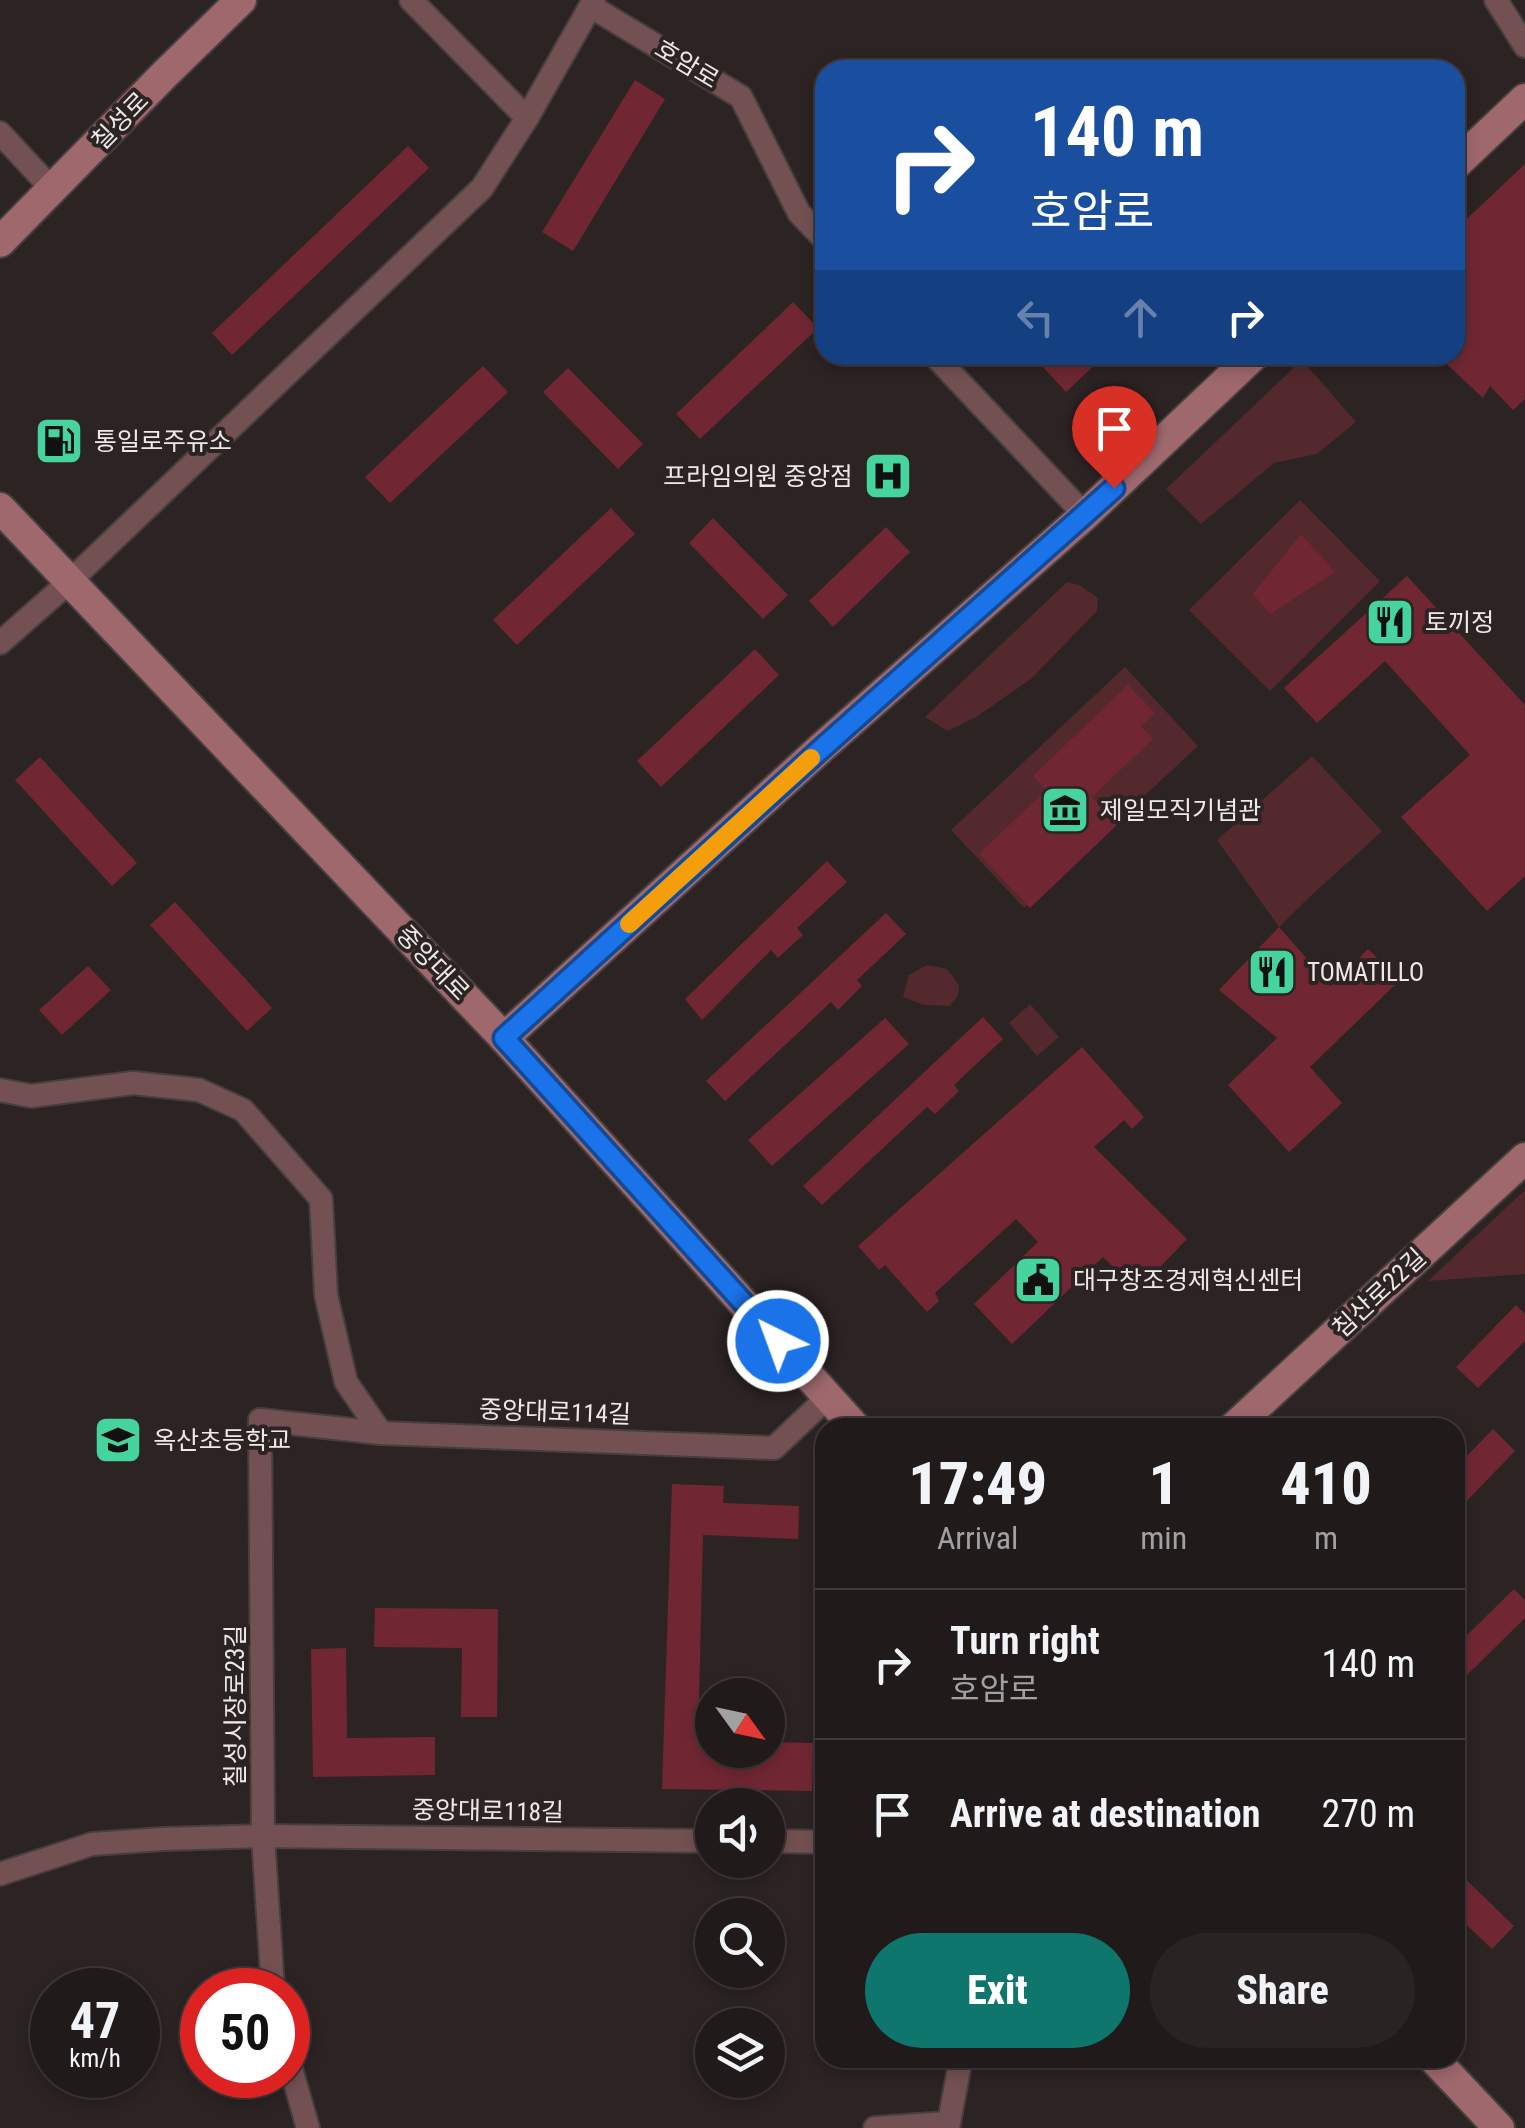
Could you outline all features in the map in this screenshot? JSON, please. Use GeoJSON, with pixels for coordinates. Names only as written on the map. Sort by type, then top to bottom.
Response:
{"type":"FeatureCollection","features":[{"type":"Feature","properties":{"kind":"main road","name":"칠성로"},"geometry":{"type":"LineString","coordinates":[[0,242],[241,0]]}},
{"type":"Feature","properties":{"kind":"main road"},"geometry":{"type":"LineString","coordinates":[[1465,156],[1525,99]]}},
{"type":"Feature","properties":{"kind":"main road"},"geometry":{"type":"LineString","coordinates":[[504,1038],[805,762],[1086,514],[1243,365]]}},
{"type":"Feature","properties":{"kind":"main road","name":"중앙대로"},"geometry":{"type":"LineString","coordinates":[[0,508],[504,1038],[847,1418]]}},
{"type":"Feature","properties":{"kind":"main road","name":"침산로22길"},"geometry":{"type":"LineString","coordinates":[[1244,1418],[1525,1158]]}},
{"type":"Feature","properties":{"kind":"main road"},"geometry":{"type":"LineString","coordinates":[[1442,2068],[1499,2128]]}},
{"type":"Feature","properties":{"kind":"street"},"geometry":{"type":"LineString","coordinates":[[411,0],[527,118]]}},
{"type":"Feature","properties":{"kind":"street"},"geometry":{"type":"LineString","coordinates":[[1496,0],[1525,46]]}},
{"type":"Feature","properties":{"kind":"street"},"geometry":{"type":"LineString","coordinates":[[0,643],[69,582],[482,188],[593,4]]}},
{"type":"Feature","properties":{"kind":"street","name":"호암로"},"geometry":{"type":"LineString","coordinates":[[593,4],[741,97],[799,213],[815,230]]}},
{"type":"Feature","properties":{"kind":"street"},"geometry":{"type":"LineString","coordinates":[[0,133],[53,190]]}},
{"type":"Feature","properties":{"kind":"street"},"geometry":{"type":"LineString","coordinates":[[944,365],[1086,514]]}},
{"type":"Feature","properties":{"kind":"street"},"geometry":{"type":"LineString","coordinates":[[0,1090],[31,1096],[132,1083],[200,1090],[243,1110],[321,1200],[326,1295],[346,1382],[381,1433]]}},
{"type":"Feature","properties":{"kind":"street","name":"중앙대로114길"},"geometry":{"type":"LineString","coordinates":[[260,1420],[381,1433],[774,1448],[828,1396]]}},
{"type":"Feature","properties":{"kind":"street","name":"칠성시장로23길"},"geometry":{"type":"LineString","coordinates":[[260,1420],[263,1836],[272,1968]]}},
{"type":"Feature","properties":{"kind":"street","name":"중앙대로118길"},"geometry":{"type":"LineString","coordinates":[[0,1874],[92,1844],[263,1836],[695,1841]]}},
{"type":"Feature","properties":{"kind":"street"},"geometry":{"type":"LineString","coordinates":[[785,1842],[815,1842]]}},
{"type":"Feature","properties":{"kind":"street"},"geometry":{"type":"LineString","coordinates":[[875,2128],[948,2126],[958,2068]]}},
{"type":"Feature","properties":{"kind":"street"},"geometry":{"type":"LineString","coordinates":[[299,2098],[308,2128]]}},
{"type":"Feature","properties":{"kind":"shaded area"},"geometry":{"type":"Polygon","coordinates":[[[1297,365],[1306,365],[1356,422],[1317,454],[1274,463],[1201,524],[1166,489],[1297,365]]]}},
{"type":"Feature","properties":{"kind":"shaded area"},"geometry":{"type":"Polygon","coordinates":[[[1300,500],[1380,581],[1270,691],[1189,610],[1300,500]]]}},
{"type":"Feature","properties":{"kind":"shaded area"},"geometry":{"type":"Polygon","coordinates":[[[1067,582],[1098,598],[1097,611],[1031,679],[976,717],[948,731],[925,717],[1067,582]]]}},
{"type":"Feature","properties":{"kind":"shaded area"},"geometry":{"type":"Polygon","coordinates":[[[1125,667],[1198,746],[1024,908],[951,830],[1125,667]]]}},
{"type":"Feature","properties":{"kind":"shaded area"},"geometry":{"type":"Polygon","coordinates":[[[1312,756],[1382,831],[1279,927],[1217,840],[1312,756]]]}},
{"type":"Feature","properties":{"kind":"shaded area"},"geometry":{"type":"Polygon","coordinates":[[[927,965],[947,969],[959,985],[958,995],[950,1006],[924,1005],[903,997],[909,975],[927,965]]]}},
{"type":"Feature","properties":{"kind":"shaded area"},"geometry":{"type":"Polygon","coordinates":[[[1030,1004],[1059,1037],[1037,1056],[1009,1023],[1030,1004]]]}},
{"type":"Feature","properties":{"kind":"shaded area"},"geometry":{"type":"Polygon","coordinates":[[[1525,1190],[1525,1274],[1428,1281],[1525,1190]]]}},
{"type":"Feature","properties":{"kind":"building"},"geometry":{"type":"Polygon","coordinates":[[[635,80],[665,99],[573,251],[542,232],[635,80]]]}},
{"type":"Feature","properties":{"kind":"building"},"geometry":{"type":"Polygon","coordinates":[[[408,146],[429,168],[232,355],[212,333],[408,146]]]}},
{"type":"Feature","properties":{"kind":"building"},"geometry":{"type":"Polygon","coordinates":[[[1525,164],[1525,399],[1513,410],[1490,386],[1483,398],[1448,365],[1465,365],[1465,221],[1525,164]]]}},
{"type":"Feature","properties":{"kind":"building"},"geometry":{"type":"Polygon","coordinates":[[[793,302],[815,325],[815,331],[700,439],[676,414],[793,302]]]}},
{"type":"Feature","properties":{"kind":"building"},"geometry":{"type":"Polygon","coordinates":[[[1043,365],[1094,365],[1066,392],[1043,365]]]}},
{"type":"Feature","properties":{"kind":"building"},"geometry":{"type":"Polygon","coordinates":[[[483,366],[508,392],[390,503],[365,477],[483,366]]]}},
{"type":"Feature","properties":{"kind":"building"},"geometry":{"type":"Polygon","coordinates":[[[568,368],[643,444],[618,469],[543,392],[568,368]]]}},
{"type":"Feature","properties":{"kind":"building"},"geometry":{"type":"Polygon","coordinates":[[[611,508],[635,534],[517,645],[493,620],[611,508]]]}},
{"type":"Feature","properties":{"kind":"building"},"geometry":{"type":"Polygon","coordinates":[[[713,518],[788,595],[763,619],[689,543],[713,518]]]}},
{"type":"Feature","properties":{"kind":"building"},"geometry":{"type":"Polygon","coordinates":[[[886,527],[910,552],[833,627],[809,601],[886,527]]]}},
{"type":"Feature","properties":{"kind":"building"},"geometry":{"type":"Polygon","coordinates":[[[1301,534],[1335,572],[1270,614],[1253,594],[1301,534]]]}},
{"type":"Feature","properties":{"kind":"building"},"geometry":{"type":"Polygon","coordinates":[[[1407,576],[1525,705],[1525,876],[1487,911],[1401,817],[1470,755],[1385,661],[1317,723],[1284,688],[1407,576]]]}},
{"type":"Feature","properties":{"kind":"building"},"geometry":{"type":"Polygon","coordinates":[[[755,649],[779,675],[661,787],[637,761],[755,649]]]}},
{"type":"Feature","properties":{"kind":"building","name":"제일모직기념관"},"geometry":{"type":"Polygon","coordinates":[[[1128,685],[1155,713],[1141,726],[1153,739],[1092,797],[1118,824],[1030,908],[979,854],[1046,790],[1033,776],[1128,685]]]}},
{"type":"Feature","properties":{"kind":"building"},"geometry":{"type":"Polygon","coordinates":[[[40,757],[137,863],[112,886],[15,780],[40,757]]]}},
{"type":"Feature","properties":{"kind":"building"},"geometry":{"type":"Polygon","coordinates":[[[827,861],[847,882],[797,928],[803,935],[778,958],[771,950],[702,1020],[685,999],[827,861]]]}},
{"type":"Feature","properties":{"kind":"building"},"geometry":{"type":"Polygon","coordinates":[[[175,902],[272,1008],[247,1031],[150,925],[175,902]]]}},
{"type":"Feature","properties":{"kind":"building"},"geometry":{"type":"Polygon","coordinates":[[[886,913],[906,934],[857,980],[862,986],[838,1010],[831,1002],[725,1101],[706,1081],[886,913]]]}},
{"type":"Feature","properties":{"kind":"building"},"geometry":{"type":"Polygon","coordinates":[[[1279,927],[1331,986],[1368,949],[1400,980],[1310,1067],[1342,1103],[1289,1152],[1228,1085],[1277,1038],[1219,990],[1279,927]]]}},
{"type":"Feature","properties":{"kind":"building"},"geometry":{"type":"Polygon","coordinates":[[[88,966],[111,990],[62,1035],[39,1010],[88,966]]]}},
{"type":"Feature","properties":{"kind":"building"},"geometry":{"type":"Polygon","coordinates":[[[983,1017],[1003,1039],[954,1085],[959,1091],[935,1114],[927,1107],[822,1205],[803,1186],[983,1017]]]}},
{"type":"Feature","properties":{"kind":"building"},"geometry":{"type":"Polygon","coordinates":[[[885,1018],[909,1044],[772,1166],[748,1140],[885,1018]]]}},
{"type":"Feature","properties":{"kind":"building"},"geometry":{"type":"Polygon","coordinates":[[[1082,1047],[1144,1117],[1132,1129],[1124,1120],[1094,1147],[1187,1239],[1137,1291],[1103,1257],[1012,1344],[974,1304],[1038,1242],[1016,1219],[935,1293],[939,1301],[927,1312],[885,1265],[879,1270],[858,1246],[1082,1047]]]}},
{"type":"Feature","properties":{"kind":"building"},"geometry":{"type":"Polygon","coordinates":[[[1516,1305],[1525,1314],[1525,1341],[1478,1388],[1456,1367],[1516,1305]]]}},
{"type":"Feature","properties":{"kind":"building"},"geometry":{"type":"Polygon","coordinates":[[[1493,1429],[1515,1451],[1465,1503],[1465,1458],[1493,1429]]]}},
{"type":"Feature","properties":{"kind":"building"},"geometry":{"type":"Polygon","coordinates":[[[672,1484],[724,1486],[723,1503],[799,1506],[798,1539],[703,1535],[700,1678],[695,1678],[695,1768],[785,1768],[785,1742],[813,1743],[812,1791],[662,1789],[672,1484]]]}},
{"type":"Feature","properties":{"kind":"building"},"geometry":{"type":"Polygon","coordinates":[[[1514,1589],[1525,1600],[1525,1618],[1465,1677],[1465,1637],[1514,1589]]]}},
{"type":"Feature","properties":{"kind":"building"},"geometry":{"type":"Polygon","coordinates":[[[375,1608],[498,1609],[497,1717],[461,1717],[462,1648],[374,1647],[375,1608]]]}},
{"type":"Feature","properties":{"kind":"building"},"geometry":{"type":"Polygon","coordinates":[[[346,1648],[347,1738],[435,1737],[435,1775],[313,1777],[311,1649],[346,1648]]]}},
{"type":"Feature","properties":{"kind":"building"},"geometry":{"type":"Polygon","coordinates":[[[1465,1879],[1514,1926],[1492,1949],[1465,1923],[1465,1879]]]}},
{"type":"Feature","properties":{"kind":"slow traffic"},"geometry":{"type":"LineString","coordinates":[[629,924],[811,758]]}},
{"type":"Feature","properties":{"kind":"place","name":"통일로주유소"},"geometry":{"type":"Point","coordinates":[59,441]}},
{"type":"Feature","properties":{"kind":"place","name":"프라임의원 중앙점"},"geometry":{"type":"Point","coordinates":[888,476]}},
{"type":"Feature","properties":{"kind":"place","name":"토끼정"},"geometry":{"type":"Point","coordinates":[1390,622]}},
{"type":"Feature","properties":{"kind":"place","name":"제일모직기념관"},"geometry":{"type":"Point","coordinates":[1065,810]}},
{"type":"Feature","properties":{"kind":"place","name":"TOMATILLO"},"geometry":{"type":"Point","coordinates":[1272,972]}},
{"type":"Feature","properties":{"kind":"place","name":"대구창조경제혁신센터"},"geometry":{"type":"Point","coordinates":[1038,1280]}},
{"type":"Feature","properties":{"kind":"place","name":"옥산초등학교"},"geometry":{"type":"Point","coordinates":[118,1440]}},
{"type":"Feature","properties":{"kind":"route"},"geometry":{"type":"LineString","coordinates":[[778,1341],[504,1038],[1114,488]]}}]}
